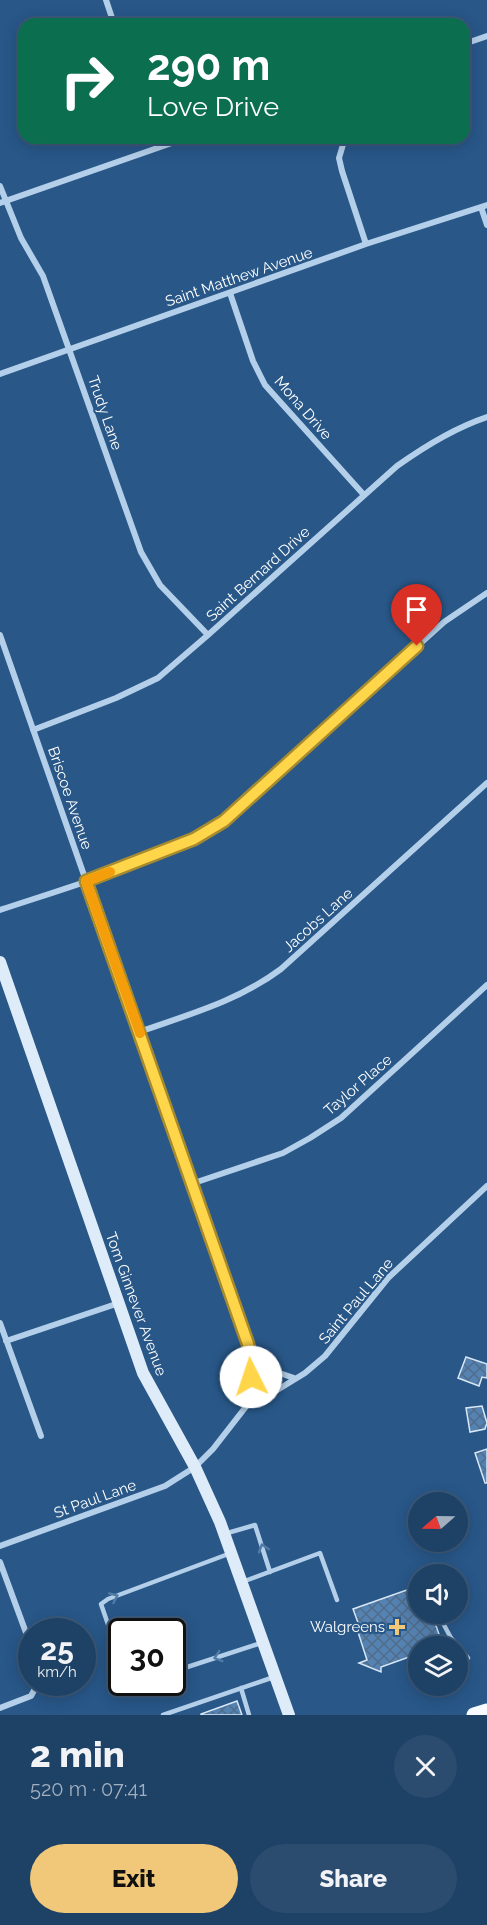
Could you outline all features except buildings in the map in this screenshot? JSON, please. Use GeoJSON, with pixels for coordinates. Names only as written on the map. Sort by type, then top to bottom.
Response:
{"type":"FeatureCollection","features":[{"type":"Feature","properties":{"kind":"main road","name":"Tom Ginnever Avenue"},"geometry":{"type":"LineString","coordinates":[[0,962],[143,1373],[195,1467],[224,1534],[290,1715]]}},
{"type":"Feature","properties":{"kind":"main road"},"geometry":{"type":"LineString","coordinates":[[474,1715],[487,1711]]}},
{"type":"Feature","properties":{"kind":"street"},"geometry":{"type":"LineString","coordinates":[[106,0],[112,18]]}},
{"type":"Feature","properties":{"kind":"street"},"geometry":{"type":"LineString","coordinates":[[470,42],[487,36]]}},
{"type":"Feature","properties":{"kind":"street"},"geometry":{"type":"LineString","coordinates":[[3,202],[167,144]]}},
{"type":"Feature","properties":{"kind":"street"},"geometry":{"type":"LineString","coordinates":[[343,144],[339,158],[366,244]]}},
{"type":"Feature","properties":{"kind":"street","name":"Trudy Lane"},"geometry":{"type":"LineString","coordinates":[[0,186],[3,202],[43,276],[141,552],[160,585],[208,635]]}},
{"type":"Feature","properties":{"kind":"street"},"geometry":{"type":"LineString","coordinates":[[484,206],[487,225]]}},
{"type":"Feature","properties":{"kind":"street","name":"Saint Matthew Avenue"},"geometry":{"type":"LineString","coordinates":[[0,374],[366,244],[484,206]]}},
{"type":"Feature","properties":{"kind":"street","name":"Mona Drive"},"geometry":{"type":"LineString","coordinates":[[230,293],[253,361],[265,385],[364,495]]}},
{"type":"Feature","properties":{"kind":"street","name":"Saint Bernard Drive"},"geometry":{"type":"LineString","coordinates":[[33,730],[116,698],[158,678],[396,466],[467,424],[487,417]]}},
{"type":"Feature","properties":{"kind":"street"},"geometry":{"type":"LineString","coordinates":[[0,910],[86,881],[194,839],[224,821],[444,622],[487,594]]}},
{"type":"Feature","properties":{"kind":"street","name":"Briscoe Avenue"},"geometry":{"type":"LineString","coordinates":[[0,635],[248,1344],[253,1364],[248,1404]]}},
{"type":"Feature","properties":{"kind":"street","name":"Jacobs Lane"},"geometry":{"type":"LineString","coordinates":[[139,1032],[231,1000],[259,985],[281,969],[487,783]]}},
{"type":"Feature","properties":{"kind":"street","name":"Taylor Place"},"geometry":{"type":"LineString","coordinates":[[191,1185],[283,1153],[341,1118],[487,985]]}},
{"type":"Feature","properties":{"kind":"street","name":"Saint Paul Lane"},"geometry":{"type":"LineString","coordinates":[[294,1378],[325,1356],[388,1278],[487,1186]]}},
{"type":"Feature","properties":{"kind":"street"},"geometry":{"type":"LineString","coordinates":[[6,1341],[119,1303]]}},
{"type":"Feature","properties":{"kind":"street"},"geometry":{"type":"LineString","coordinates":[[0,1323],[41,1436]]}},
{"type":"Feature","properties":{"kind":"street"},"geometry":{"type":"LineString","coordinates":[[253,1364],[294,1378]]}},
{"type":"Feature","properties":{"kind":"street"},"geometry":{"type":"LineString","coordinates":[[195,1467],[213,1449],[248,1404],[273,1392],[294,1378]]}},
{"type":"Feature","properties":{"kind":"street","name":"St Paul Lane"},"geometry":{"type":"LineString","coordinates":[[0,1546],[165,1486],[195,1467]]}},
{"type":"Feature","properties":{"kind":"street"},"geometry":{"type":"LineString","coordinates":[[0,1562],[21,1618]]}},
{"type":"Feature","properties":{"kind":"street"},"geometry":{"type":"LineString","coordinates":[[0,1708],[31,1696]]}},
{"type":"Feature","properties":{"kind":"lane"},"geometry":{"type":"LineString","coordinates":[[224,1534],[255,1525],[270,1572]]}},
{"type":"Feature","properties":{"kind":"lane"},"geometry":{"type":"LineString","coordinates":[[108,1624],[101,1604],[108,1599],[231,1553]]}},
{"type":"Feature","properties":{"kind":"lane"},"geometry":{"type":"LineString","coordinates":[[242,1582],[320,1553],[337,1600]]}},
{"type":"Feature","properties":{"kind":"lane"},"geometry":{"type":"LineString","coordinates":[[186,1667],[263,1642]]}},
{"type":"Feature","properties":{"kind":"lane"},"geometry":{"type":"LineString","coordinates":[[164,1715],[276,1676]]}},
{"type":"Feature","properties":{"kind":"lane"},"geometry":{"type":"LineString","coordinates":[[240,1688],[249,1715]]}},
{"type":"Feature","properties":{"kind":"slow traffic"},"geometry":{"type":"LineString","coordinates":[[110,872],[86,881],[140,1033]]}},
{"type":"Feature","properties":{"kind":"place","name":"Walgreens"},"geometry":{"type":"Point","coordinates":[397,1627]}},
{"type":"Feature","properties":{"kind":"route"},"geometry":{"type":"LineString","coordinates":[[251,1377],[253,1364],[248,1344],[86,881],[194,839],[224,821],[417,646]]}}]}
